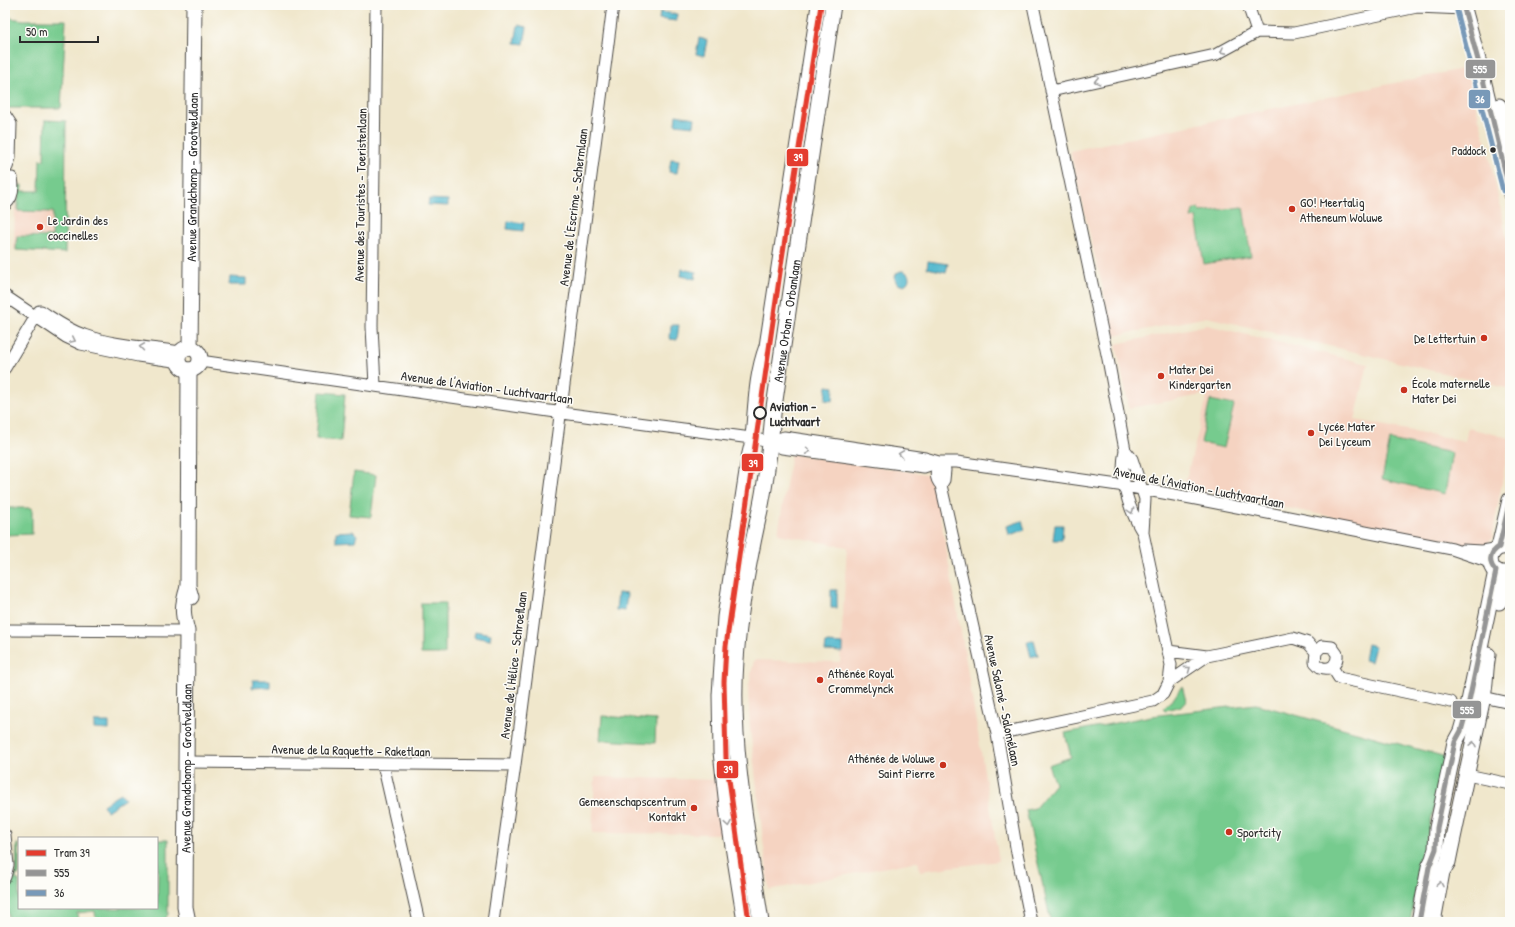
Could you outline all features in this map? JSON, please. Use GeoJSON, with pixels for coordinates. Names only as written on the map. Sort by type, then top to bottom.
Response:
{"type":"FeatureCollection","features":[{"type":"Feature","properties":{"kind":"street","name":"Avenue Grandchamp - Grootveldlaan"},"geometry":{"type":"LineString","coordinates":[[182,922],[185,907],[187,631],[182,614],[188,587],[190,378],[187,359],[194,5]]}},
{"type":"Feature","properties":{"kind":"street","name":"Avenue des Touristes - Toeristenlaan"},"geometry":{"type":"LineString","coordinates":[[375,385],[372,319],[376,5]]}},
{"type":"Feature","properties":{"kind":"street","name":"Avenue de l'Escrime - Schermlaan"},"geometry":{"type":"LineString","coordinates":[[560,412],[613,5]]}},
{"type":"Feature","properties":{"kind":"street","name":"Avenue Orban - Orbanlaan"},"geometry":{"type":"LineString","coordinates":[[743,922],[726,815],[719,752],[718,695],[723,617],[751,438],[759,366],[765,346],[816,5]]}},
{"type":"Feature","properties":{"kind":"street","name":"Avenue Orban - Orbanlaan"},"geometry":{"type":"LineString","coordinates":[[761,922],[740,775],[735,711],[735,685],[740,618],[770,442],[833,5]]}},
{"type":"Feature","properties":{"kind":"street"},"geometry":{"type":"LineString","coordinates":[[1033,5],[1108,359],[1125,450],[1123,460],[1126,495],[1134,518],[1143,533]]}},
{"type":"Feature","properties":{"kind":"street"},"geometry":{"type":"LineString","coordinates":[[1248,5],[1257,32]]}},
{"type":"Feature","properties":{"kind":"street"},"geometry":{"type":"LineString","coordinates":[[1051,91],[1215,55],[1257,32],[1294,33],[1420,6],[1466,6]]}},
{"type":"Feature","properties":{"kind":"street"},"geometry":{"type":"LineString","coordinates":[[1466,6],[1510,145]]}},
{"type":"Feature","properties":{"kind":"street"},"geometry":{"type":"LineString","coordinates":[[1466,6],[1481,71],[1508,171],[1510,190]]}},
{"type":"Feature","properties":{"kind":"street"},"geometry":{"type":"LineString","coordinates":[[5,115],[11,124],[10,158],[6,166],[12,173],[8,181],[14,184],[9,202],[5,205]]}},
{"type":"Feature","properties":{"kind":"street"},"geometry":{"type":"LineString","coordinates":[[5,288],[37,313]]}},
{"type":"Feature","properties":{"kind":"street"},"geometry":{"type":"LineString","coordinates":[[5,296],[37,313]]}},
{"type":"Feature","properties":{"kind":"street","name":"Avenue de l'Aviation - Luchtvaartlaan"},"geometry":{"type":"LineString","coordinates":[[37,313],[66,337],[81,344],[138,356],[174,360],[187,359],[751,438],[770,442],[782,448],[924,467],[939,462],[957,462],[1125,486],[1452,549],[1481,551],[1501,560]]}},
{"type":"Feature","properties":{"kind":"street"},"geometry":{"type":"LineString","coordinates":[[5,368],[37,313]]}},
{"type":"Feature","properties":{"kind":"street","name":"Avenue de l'Hélice - Schroeflaan"},"geometry":{"type":"LineString","coordinates":[[492,922],[515,765],[560,412]]}},
{"type":"Feature","properties":{"kind":"street"},"geometry":{"type":"LineString","coordinates":[[997,734],[1153,701],[1163,694],[1169,682],[1171,665],[1143,533],[1145,499],[1132,459],[1125,450]]}},
{"type":"Feature","properties":{"kind":"street","name":"Avenue Salomé - Salomélaan"},"geometry":{"type":"LineString","coordinates":[[939,462],[936,472],[937,481],[941,485],[997,734],[1017,853],[1031,922]]}},
{"type":"Feature","properties":{"kind":"street"},"geometry":{"type":"LineString","coordinates":[[1419,922],[1429,867],[1434,859],[1436,849],[1437,828],[1450,762],[1455,742],[1461,731],[1468,706],[1501,560],[1510,500]]}},
{"type":"Feature","properties":{"kind":"street"},"geometry":{"type":"LineString","coordinates":[[1433,922],[1442,872],[1448,862],[1486,684],[1484,670],[1503,584],[1501,560]]}},
{"type":"Feature","properties":{"kind":"street"},"geometry":{"type":"LineString","coordinates":[[5,630],[187,631]]}},
{"type":"Feature","properties":{"kind":"street"},"geometry":{"type":"LineString","coordinates":[[1168,651],[1207,656],[1292,638],[1308,643],[1316,652]]}},
{"type":"Feature","properties":{"kind":"street"},"geometry":{"type":"LineString","coordinates":[[1322,646],[1332,647],[1336,651],[1338,657],[1337,661],[1332,667],[1324,669],[1317,664],[1314,658],[1316,652],[1322,646]]}},
{"type":"Feature","properties":{"kind":"street"},"geometry":{"type":"LineString","coordinates":[[1169,682],[1207,656]]}},
{"type":"Feature","properties":{"kind":"street"},"geometry":{"type":"LineString","coordinates":[[1332,667],[1340,678],[1451,702]]}},
{"type":"Feature","properties":{"kind":"street"},"geometry":{"type":"LineString","coordinates":[[1483,697],[1510,704]]}},
{"type":"Feature","properties":{"kind":"street","name":"Avenue de la Raquette - Raketlaan"},"geometry":{"type":"LineString","coordinates":[[187,762],[515,765]]}},
{"type":"Feature","properties":{"kind":"street"},"geometry":{"type":"LineString","coordinates":[[383,764],[419,922]]}},
{"type":"Feature","properties":{"kind":"street"},"geometry":{"type":"LineString","coordinates":[[1467,775],[1510,784]]}},
{"type":"Feature","properties":{"kind":"street"},"geometry":{"type":"LineString","coordinates":[[5,835],[8,865],[5,877]]}},
{"type":"Feature","properties":{"kind":"street","name":"Avenue Grandchamp - Grootveldlaan"},"geometry":{"type":"LineString","coordinates":[[185,907],[188,922]]}},
{"type":"Feature","properties":{"kind":"shaded area","name":"GO! Meertalig Atheneum Woluwe"},"geometry":{"type":"Polygon","coordinates":[[[1466,68],[1491,163],[1510,254],[1510,389],[1207,317],[1114,336],[1070,151],[1466,68]]]}},
{"type":"Feature","properties":{"kind":"shaded area","name":"Le Jardin des coccinelles"},"geometry":{"type":"Polygon","coordinates":[[[18,199],[66,200],[65,253],[14,249],[15,205],[18,199]]]}},
{"type":"Feature","properties":{"kind":"shaded area","name":"Lycée Mater Dei Lyceum"},"geometry":{"type":"Polygon","coordinates":[[[1207,325],[1368,364],[1355,420],[1465,441],[1468,428],[1510,438],[1492,538],[1489,542],[1486,545],[1476,546],[1184,487],[1208,394],[1129,408],[1116,344],[1207,325]]]}},
{"type":"Feature","properties":{"kind":"shaded area","name":"Athénée Royal Crommelynck"},"geometry":{"type":"Polygon","coordinates":[[[791,454],[933,475],[964,649],[999,861],[920,871],[918,861],[769,890],[750,729],[748,690],[754,660],[840,662],[847,547],[778,534],[791,454]]]}},
{"type":"Feature","properties":{"kind":"shaded area"},"geometry":{"type":"Polygon","coordinates":[[[595,777],[719,780],[726,834],[592,833],[595,777]]]}},
{"type":"Feature","properties":{"kind":"green space"},"geometry":{"type":"Polygon","coordinates":[[[5,17],[23,20],[66,20],[61,108],[5,108],[5,17]]]}},
{"type":"Feature","properties":{"kind":"green space"},"geometry":{"type":"Polygon","coordinates":[[[45,120],[66,121],[65,253],[16,250],[17,236],[52,237],[53,212],[18,211],[18,186],[22,185],[22,191],[39,191],[40,160],[44,160],[45,120]]]}},
{"type":"Feature","properties":{"kind":"green space"},"geometry":{"type":"Polygon","coordinates":[[[1243,207],[1251,256],[1204,264],[1196,217],[1191,218],[1193,210],[1199,208],[1200,212],[1243,207]]]}},
{"type":"Feature","properties":{"kind":"green space"},"geometry":{"type":"Polygon","coordinates":[[[320,392],[345,394],[341,441],[316,439],[320,392]]]}},
{"type":"Feature","properties":{"kind":"green space"},"geometry":{"type":"Polygon","coordinates":[[[1210,400],[1234,405],[1224,448],[1201,443],[1210,400]]]}},
{"type":"Feature","properties":{"kind":"green space"},"geometry":{"type":"Polygon","coordinates":[[[1390,440],[1452,453],[1445,494],[1382,479],[1390,440]]]}},
{"type":"Feature","properties":{"kind":"green space"},"geometry":{"type":"Polygon","coordinates":[[[354,472],[376,475],[371,517],[349,515],[354,472]]]}},
{"type":"Feature","properties":{"kind":"green space"},"geometry":{"type":"Polygon","coordinates":[[[5,508],[32,508],[32,534],[5,535],[5,508]]]}},
{"type":"Feature","properties":{"kind":"green space"},"geometry":{"type":"Polygon","coordinates":[[[421,603],[445,603],[445,654],[421,654],[421,603]]]}},
{"type":"Feature","properties":{"kind":"green space"},"geometry":{"type":"Polygon","coordinates":[[[1182,686],[1186,701],[1182,706],[1165,710],[1163,708],[1174,698],[1182,686]]]}},
{"type":"Feature","properties":{"kind":"green space","name":"Sportcity"},"geometry":{"type":"Polygon","coordinates":[[[1256,704],[1446,757],[1423,854],[1410,922],[1051,922],[1026,810],[1035,808],[1055,784],[1048,765],[1071,757],[1065,733],[1151,716],[1256,704]]]}},
{"type":"Feature","properties":{"kind":"green space"},"geometry":{"type":"Polygon","coordinates":[[[602,716],[656,720],[655,743],[600,740],[602,716]]]}},
{"type":"Feature","properties":{"kind":"green space"},"geometry":{"type":"Polygon","coordinates":[[[158,840],[168,840],[168,915],[166,917],[166,922],[96,922],[95,911],[77,913],[78,922],[9,922],[6,895],[9,880],[14,880],[14,875],[16,874],[18,844],[18,875],[16,875],[16,880],[18,880],[18,909],[158,909],[158,840]]]}},
{"type":"Feature","properties":{"kind":"water"},"geometry":{"type":"Polygon","coordinates":[[[660,12],[677,14],[676,21],[659,19],[660,12]]]}},
{"type":"Feature","properties":{"kind":"water"},"geometry":{"type":"Polygon","coordinates":[[[518,25],[527,27],[524,44],[515,43],[518,25]]]}},
{"type":"Feature","properties":{"kind":"water"},"geometry":{"type":"Polygon","coordinates":[[[699,38],[707,40],[704,56],[696,54],[699,38]]]}},
{"type":"Feature","properties":{"kind":"water"},"geometry":{"type":"Polygon","coordinates":[[[676,115],[695,118],[694,126],[675,124],[676,115]]]}},
{"type":"Feature","properties":{"kind":"water"},"geometry":{"type":"Polygon","coordinates":[[[671,159],[679,160],[677,173],[669,172],[671,159]]]}},
{"type":"Feature","properties":{"kind":"water"},"geometry":{"type":"Polygon","coordinates":[[[429,199],[448,200],[448,206],[428,205],[429,199]]]}},
{"type":"Feature","properties":{"kind":"water"},"geometry":{"type":"Polygon","coordinates":[[[508,221],[524,223],[523,231],[507,229],[508,221]]]}},
{"type":"Feature","properties":{"kind":"water"},"geometry":{"type":"Polygon","coordinates":[[[928,261],[948,264],[946,272],[927,268],[928,261]]]}},
{"type":"Feature","properties":{"kind":"water"},"geometry":{"type":"Polygon","coordinates":[[[682,269],[696,272],[695,279],[681,276],[682,269]]]}},
{"type":"Feature","properties":{"kind":"water"},"geometry":{"type":"Polygon","coordinates":[[[902,271],[907,273],[909,278],[907,283],[902,285],[897,283],[895,278],[897,273],[902,271]]]}},
{"type":"Feature","properties":{"kind":"water"},"geometry":{"type":"Polygon","coordinates":[[[230,277],[246,278],[246,285],[229,285],[230,277]]]}},
{"type":"Feature","properties":{"kind":"water"},"geometry":{"type":"Polygon","coordinates":[[[671,325],[679,325],[677,340],[670,339],[671,325]]]}},
{"type":"Feature","properties":{"kind":"water"},"geometry":{"type":"Polygon","coordinates":[[[827,386],[834,387],[833,401],[825,400],[827,386]]]}},
{"type":"Feature","properties":{"kind":"water"},"geometry":{"type":"Polygon","coordinates":[[[1022,521],[1025,530],[1009,535],[1007,526],[1022,521]]]}},
{"type":"Feature","properties":{"kind":"water"},"geometry":{"type":"Polygon","coordinates":[[[1055,525],[1063,525],[1062,540],[1053,540],[1055,525]]]}},
{"type":"Feature","properties":{"kind":"water"},"geometry":{"type":"Polygon","coordinates":[[[353,531],[357,535],[355,541],[336,542],[336,532],[353,531]]]}},
{"type":"Feature","properties":{"kind":"water"},"geometry":{"type":"Polygon","coordinates":[[[831,590],[837,590],[837,608],[831,608],[831,590]]]}},
{"type":"Feature","properties":{"kind":"water"},"geometry":{"type":"Polygon","coordinates":[[[618,593],[627,594],[625,611],[616,610],[618,593]]]}},
{"type":"Feature","properties":{"kind":"water"},"geometry":{"type":"Polygon","coordinates":[[[475,631],[491,634],[490,640],[474,637],[475,631]]]}},
{"type":"Feature","properties":{"kind":"water"},"geometry":{"type":"Polygon","coordinates":[[[1034,640],[1038,655],[1031,657],[1027,642],[1034,640]]]}},
{"type":"Feature","properties":{"kind":"water"},"geometry":{"type":"Polygon","coordinates":[[[826,643],[843,644],[843,652],[825,651],[826,643]]]}},
{"type":"Feature","properties":{"kind":"water"},"geometry":{"type":"Polygon","coordinates":[[[1367,644],[1375,646],[1371,662],[1364,660],[1367,644]]]}},
{"type":"Feature","properties":{"kind":"water"},"geometry":{"type":"Polygon","coordinates":[[[253,680],[270,680],[270,687],[252,688],[253,680]]]}},
{"type":"Feature","properties":{"kind":"water"},"geometry":{"type":"Polygon","coordinates":[[[94,722],[109,722],[109,730],[94,729],[94,722]]]}},
{"type":"Feature","properties":{"kind":"water"},"geometry":{"type":"Polygon","coordinates":[[[121,793],[125,799],[107,811],[103,805],[121,793]]]}},
{"type":"Feature","properties":{"kind":"tram line","name":"39"},"geometry":{"type":"LineString","coordinates":[[749,922],[726,758],[724,682],[726,646],[782,259],[821,5]]}},
{"type":"Feature","properties":{"kind":"transit line","name":"555"},"geometry":{"type":"LineString","coordinates":[[1463,5],[1481,71],[1510,192]]}},
{"type":"Feature","properties":{"kind":"transit line","name":"36"},"geometry":{"type":"LineString","coordinates":[[1456,7],[1503,191]]}},
{"type":"Feature","properties":{"kind":"transit line","name":"555"},"geometry":{"type":"LineString","coordinates":[[1419,922],[1429,867],[1436,849],[1437,828],[1455,742],[1461,731],[1468,706],[1496,571],[1493,568],[1491,558],[1493,552],[1499,547],[1510,500]]}},
{"type":"Feature","properties":{"kind":"place","name":"Paddock"},"geometry":{"type":"Point","coordinates":[1493,150]}},
{"type":"Feature","properties":{"kind":"place","name":"GO! Meertalig Atheneum Woluwe"},"geometry":{"type":"Point","coordinates":[1292,209]}},
{"type":"Feature","properties":{"kind":"place","name":"Le Jardin des coccinelles"},"geometry":{"type":"Point","coordinates":[40,227]}},
{"type":"Feature","properties":{"kind":"place","name":"De Lettertuin"},"geometry":{"type":"Point","coordinates":[1484,338]}},
{"type":"Feature","properties":{"kind":"place","name":"Mater Dei Kindergarten"},"geometry":{"type":"Point","coordinates":[1161,376]}},
{"type":"Feature","properties":{"kind":"place","name":"École maternelle Mater Dei"},"geometry":{"type":"Point","coordinates":[1404,390]}},
{"type":"Feature","properties":{"kind":"place","name":"Aviation - Luchtvaart"},"geometry":{"type":"Point","coordinates":[760,413]}},
{"type":"Feature","properties":{"kind":"place","name":"Lycée Mater Dei Lyceum"},"geometry":{"type":"Point","coordinates":[1311,433]}},
{"type":"Feature","properties":{"kind":"place","name":"Athénée Royal Crommelynck"},"geometry":{"type":"Point","coordinates":[820,680]}},
{"type":"Feature","properties":{"kind":"place","name":"Athénée de Woluwe Saint Pierre"},"geometry":{"type":"Point","coordinates":[943,765]}},
{"type":"Feature","properties":{"kind":"place","name":"Gemeenschapscentrum Kontakt"},"geometry":{"type":"Point","coordinates":[694,808]}},
{"type":"Feature","properties":{"kind":"place","name":"Sportcity"},"geometry":{"type":"Point","coordinates":[1229,832]}}]}
